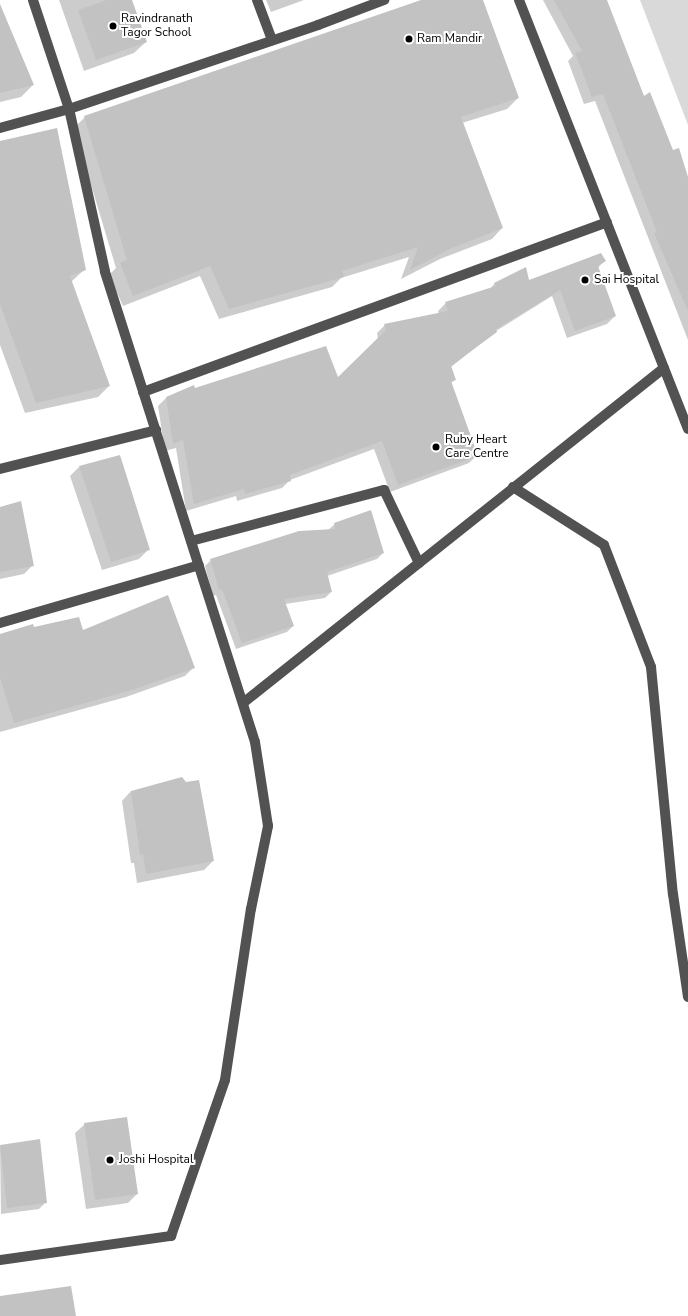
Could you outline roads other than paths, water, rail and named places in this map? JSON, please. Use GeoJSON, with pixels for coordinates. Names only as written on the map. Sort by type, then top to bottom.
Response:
{"type":"FeatureCollection","features":[{"type":"Feature","properties":{"kind":"street"},"geometry":{"type":"LineString","coordinates":[[0,1260],[171,1236],[225,1080],[251,909],[268,826],[255,742],[105,271],[70,109],[33,0]]}},
{"type":"Feature","properties":{"kind":"street"},"geometry":{"type":"LineString","coordinates":[[257,0],[272,40]]}},
{"type":"Feature","properties":{"kind":"street"},"geometry":{"type":"LineString","coordinates":[[0,128],[70,109],[384,0]]}},
{"type":"Feature","properties":{"kind":"street"},"geometry":{"type":"LineString","coordinates":[[519,0],[688,429]]}},
{"type":"Feature","properties":{"kind":"street"},"geometry":{"type":"LineString","coordinates":[[143,392],[607,222]]}},
{"type":"Feature","properties":{"kind":"street"},"geometry":{"type":"LineString","coordinates":[[243,703],[664,368]]}},
{"type":"Feature","properties":{"kind":"street"},"geometry":{"type":"LineString","coordinates":[[0,469],[156,430]]}},
{"type":"Feature","properties":{"kind":"street"},"geometry":{"type":"LineString","coordinates":[[513,487],[604,545],[651,667],[673,894],[688,997]]}},
{"type":"Feature","properties":{"kind":"street"},"geometry":{"type":"LineString","coordinates":[[191,541],[384,490],[419,563]]}},
{"type":"Feature","properties":{"kind":"street"},"geometry":{"type":"LineString","coordinates":[[0,623],[199,565]]}},
{"type":"Feature","properties":{"kind":"place","name":"Ravindranath Tagor School"},"geometry":{"type":"Point","coordinates":[113,26]}},
{"type":"Feature","properties":{"kind":"place","name":"Ram Mandir"},"geometry":{"type":"Point","coordinates":[409,39]}},
{"type":"Feature","properties":{"kind":"place","name":"Sai Hospital"},"geometry":{"type":"Point","coordinates":[585,280]}},
{"type":"Feature","properties":{"kind":"place","name":"Ruby Heart Care Centre"},"geometry":{"type":"Point","coordinates":[436,447]}},
{"type":"Feature","properties":{"kind":"place","name":"Joshi Hospital"},"geometry":{"type":"Point","coordinates":[110,1160]}}]}
